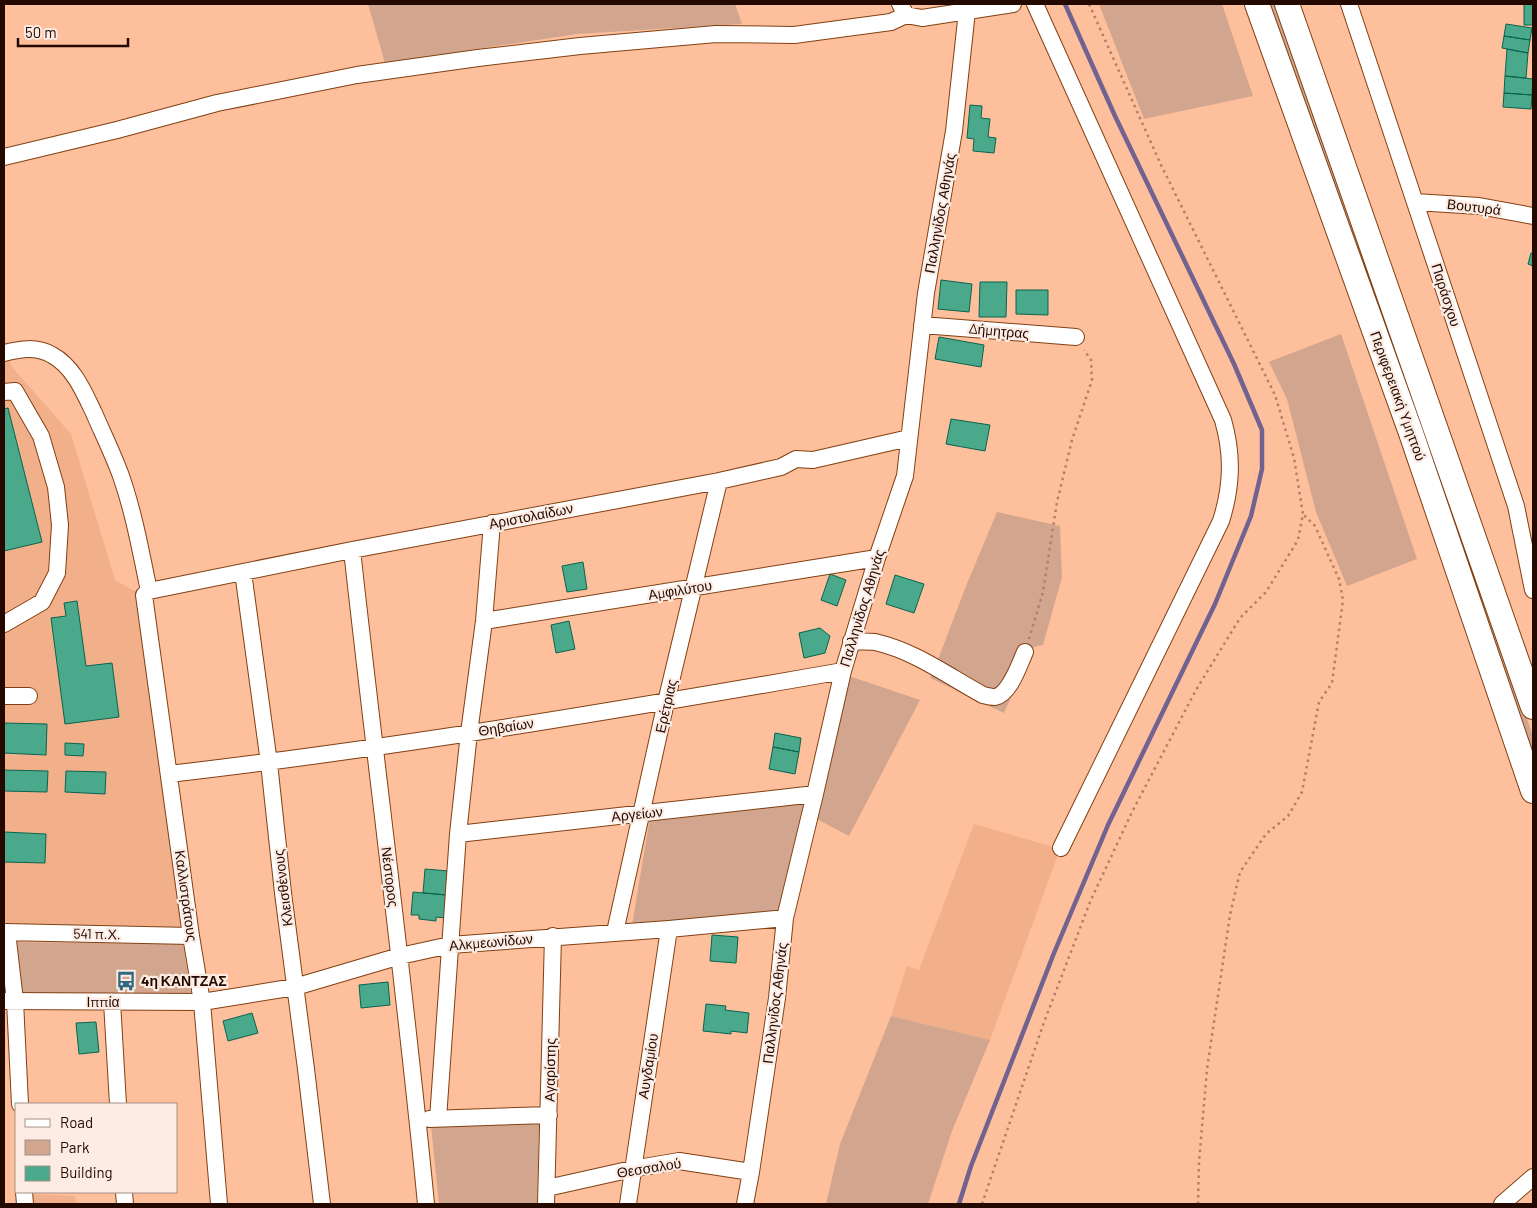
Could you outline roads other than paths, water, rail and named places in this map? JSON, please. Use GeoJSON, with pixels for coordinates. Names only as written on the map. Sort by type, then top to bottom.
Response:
{"type":"FeatureCollection","features":[{"type":"Feature","properties":{"kind":"highway","name":"Περιφερειακή Υμηττού"},"geometry":{"type":"LineString","coordinates":[[1257,4],[1408,423],[1533,791]]}},
{"type":"Feature","properties":{"kind":"highway","name":"Περιφερειακή Υμηττού"},"geometry":{"type":"LineString","coordinates":[[1287,4],[1533,708]]}},
{"type":"Feature","properties":{"kind":"street"},"geometry":{"type":"LineString","coordinates":[[4,157],[117,130],[217,103],[357,75],[580,46],[716,34],[794,35],[891,22],[903,9],[922,18],[1013,4]]}},
{"type":"Feature","properties":{"kind":"street"},"geometry":{"type":"LineString","coordinates":[[1035,4],[1224,420],[1230,455],[1229,491],[1221,521],[1061,848]]}},
{"type":"Feature","properties":{"kind":"street","name":"Παράσχου"},"geometry":{"type":"LineString","coordinates":[[1349,4],[1516,506],[1530,556],[1533,590]]}},
{"type":"Feature","properties":{"kind":"street","name":"Παλληνίδος Αθηνάς"},"geometry":{"type":"LineString","coordinates":[[745,1204],[777,998],[785,918],[816,794],[843,671],[876,558],[905,476],[926,292],[954,131],[968,11]]}},
{"type":"Feature","properties":{"kind":"street","name":"Βουτυρά"},"geometry":{"type":"LineString","coordinates":[[1415,202],[1479,206],[1533,216]]}},
{"type":"Feature","properties":{"kind":"street","name":"Δήμητρας"},"geometry":{"type":"LineString","coordinates":[[922,324],[1076,337]]}},
{"type":"Feature","properties":{"kind":"street"},"geometry":{"type":"LineString","coordinates":[[4,353],[25,348],[51,354],[67,368],[84,392],[111,449],[121,476],[149,591]]}},
{"type":"Feature","properties":{"kind":"street"},"geometry":{"type":"LineString","coordinates":[[4,392],[14,391],[41,436],[56,487],[60,525],[57,573],[42,602],[4,624]]}},
{"type":"Feature","properties":{"kind":"street","name":"Αριστολαίδων"},"geometry":{"type":"LineString","coordinates":[[149,591],[492,523],[720,481],[781,467],[796,458],[813,460],[909,438]]}},
{"type":"Feature","properties":{"kind":"street","name":"Ερέτριας"},"geometry":{"type":"LineString","coordinates":[[615,932],[666,702],[720,481]]}},
{"type":"Feature","properties":{"kind":"street"},"geometry":{"type":"LineString","coordinates":[[438,1119],[458,834],[484,621],[492,523]]}},
{"type":"Feature","properties":{"kind":"street","name":"Νέστορος"},"geometry":{"type":"LineString","coordinates":[[352,550],[400,956],[426,1204]]}},
{"type":"Feature","properties":{"kind":"street","name":"Αμφιλύτου"},"geometry":{"type":"LineString","coordinates":[[484,621],[876,558]]}},
{"type":"Feature","properties":{"kind":"street","name":"Κλεισθένους"},"geometry":{"type":"LineString","coordinates":[[243,572],[269,763],[322,1204]]}},
{"type":"Feature","properties":{"kind":"street","name":"Καλλιστράτους"},"geometry":{"type":"LineString","coordinates":[[149,591],[144,595],[191,936],[202,1002],[219,1204]]}},
{"type":"Feature","properties":{"kind":"street"},"geometry":{"type":"LineString","coordinates":[[851,642],[873,642],[917,656],[983,695],[994,697],[1008,689],[1024,652]]}},
{"type":"Feature","properties":{"kind":"street","name":"Θηβαίων"},"geometry":{"type":"LineString","coordinates":[[169,774],[269,763],[374,748],[666,702],[843,671]]}},
{"type":"Feature","properties":{"kind":"street"},"geometry":{"type":"LineString","coordinates":[[4,696],[29,696]]}},
{"type":"Feature","properties":{"kind":"street","name":"Αργείων"},"geometry":{"type":"LineString","coordinates":[[458,834],[816,794]]}},
{"type":"Feature","properties":{"kind":"street","name":"Αλκμεωνίδων"},"geometry":{"type":"LineString","coordinates":[[202,1002],[295,987],[400,956],[450,945],[669,929],[785,918]]}},
{"type":"Feature","properties":{"kind":"street","name":"Αυγδαμίου"},"geometry":{"type":"LineString","coordinates":[[628,1204],[669,929]]}},
{"type":"Feature","properties":{"kind":"street"},"geometry":{"type":"LineString","coordinates":[[6,932],[9,1001],[20,1103]]}},
{"type":"Feature","properties":{"kind":"street","name":"541 π.Χ."},"geometry":{"type":"LineString","coordinates":[[6,932],[191,936]]}},
{"type":"Feature","properties":{"kind":"street","name":"Αγαρίστης"},"geometry":{"type":"LineString","coordinates":[[547,1196],[553,936]]}},
{"type":"Feature","properties":{"kind":"street","name":"Ιππία"},"geometry":{"type":"LineString","coordinates":[[9,1001],[202,1002]]}},
{"type":"Feature","properties":{"kind":"street"},"geometry":{"type":"LineString","coordinates":[[112,1002],[118,1103]]}},
{"type":"Feature","properties":{"kind":"street"},"geometry":{"type":"LineString","coordinates":[[418,1120],[549,1115]]}},
{"type":"Feature","properties":{"kind":"street","name":"Θεσσαλού"},"geometry":{"type":"LineString","coordinates":[[547,1196],[632,1169],[678,1161],[751,1172]]}},
{"type":"Feature","properties":{"kind":"street"},"geometry":{"type":"LineString","coordinates":[[1502,1204],[1533,1177]]}},
{"type":"Feature","properties":{"kind":"waterway"},"geometry":{"type":"LineString","coordinates":[[959,1204],[971,1166],[1054,953],[1108,825],[1215,604],[1251,516],[1262,469],[1262,430],[1234,364],[1115,116],[1065,4]]}},
{"type":"Feature","properties":{"kind":"place","name":"4η ΚΑΝΤΖΑΣ"},"geometry":{"type":"Point","coordinates":[126,981]}}]}
